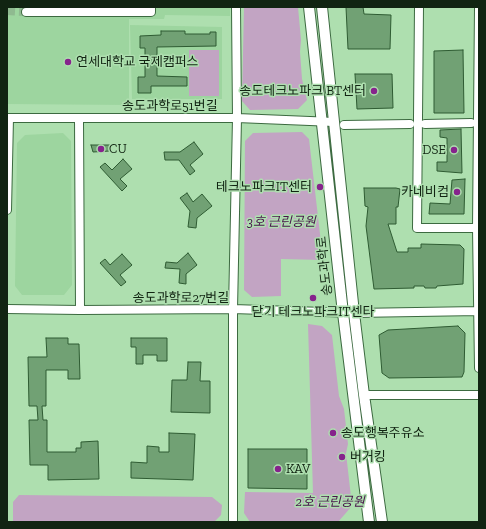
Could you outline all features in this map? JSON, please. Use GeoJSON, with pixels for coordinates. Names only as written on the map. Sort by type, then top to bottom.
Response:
{"type":"FeatureCollection","features":[{"type":"Feature","properties":{"kind":"main road","name":"송도과학로"},"geometry":{"type":"LineString","coordinates":[[309,7],[343,312],[369,522]]}},
{"type":"Feature","properties":{"kind":"main road","name":"송도과학로"},"geometry":{"type":"LineString","coordinates":[[322,7],[354,313],[382,522]]}},
{"type":"Feature","properties":{"kind":"street"},"geometry":{"type":"LineString","coordinates":[[26,12],[151,12],[151,7]]}},
{"type":"Feature","properties":{"kind":"street"},"geometry":{"type":"LineString","coordinates":[[233,522],[233,309],[237,118],[236,7]]}},
{"type":"Feature","properties":{"kind":"street"},"geometry":{"type":"LineString","coordinates":[[419,7],[417,228],[478,228]]}},
{"type":"Feature","properties":{"kind":"street"},"geometry":{"type":"LineString","coordinates":[[479,7],[479,368]]}},
{"type":"Feature","properties":{"kind":"street"},"geometry":{"type":"LineString","coordinates":[[7,210],[8,118]]}},
{"type":"Feature","properties":{"kind":"street","name":"송도과학로51번길"},"geometry":{"type":"LineString","coordinates":[[8,118],[237,118],[334,122]]}},
{"type":"Feature","properties":{"kind":"street"},"geometry":{"type":"LineString","coordinates":[[79,118],[80,310]]}},
{"type":"Feature","properties":{"kind":"street"},"geometry":{"type":"LineString","coordinates":[[425,124],[471,123]]}},
{"type":"Feature","properties":{"kind":"street"},"geometry":{"type":"LineString","coordinates":[[344,125],[410,124]]}},
{"type":"Feature","properties":{"kind":"street","name":"송도과학로27번길"},"geometry":{"type":"LineString","coordinates":[[7,309],[233,309],[354,313],[479,311]]}},
{"type":"Feature","properties":{"kind":"street"},"geometry":{"type":"LineString","coordinates":[[364,395],[479,395]]}},
{"type":"Feature","properties":{"kind":"shaded area","name":"연세대학교 국제캠퍼스"},"geometry":{"type":"Polygon","coordinates":[[[7,7],[230,7],[230,16],[165,15],[164,19],[129,19],[129,105],[7,104],[7,7]]]}},
{"type":"Feature","properties":{"kind":"shaded area"},"geometry":{"type":"Polygon","coordinates":[[[130,25],[222,27],[222,99],[132,99],[130,25]]]}},
{"type":"Feature","properties":{"kind":"shaded area"},"geometry":{"type":"Polygon","coordinates":[[[63,133],[71,141],[72,285],[64,295],[22,295],[15,286],[17,143],[25,135],[63,133]]]}},
{"type":"Feature","properties":{"kind":"green space"},"geometry":{"type":"Polygon","coordinates":[[[244,7],[298,7],[302,79],[307,100],[298,109],[250,110],[242,101],[244,7]]]}},
{"type":"Feature","properties":{"kind":"green space"},"geometry":{"type":"Polygon","coordinates":[[[189,50],[219,50],[219,96],[189,96],[189,50]]]}},
{"type":"Feature","properties":{"kind":"green space","name":"3호 근린공원"},"geometry":{"type":"Polygon","coordinates":[[[302,132],[309,139],[323,260],[281,259],[281,296],[252,297],[244,290],[245,141],[253,133],[302,132]]]}},
{"type":"Feature","properties":{"kind":"green space","name":"2호 근린공원"},"geometry":{"type":"Polygon","coordinates":[[[308,324],[322,326],[332,335],[339,396],[344,409],[348,444],[346,453],[352,506],[338,522],[250,522],[244,513],[245,492],[313,493],[308,324]]]}},
{"type":"Feature","properties":{"kind":"green space"},"geometry":{"type":"Polygon","coordinates":[[[19,495],[212,497],[222,505],[221,515],[214,522],[15,522],[13,521],[13,502],[19,495]]]}},
{"type":"Feature","properties":{"kind":"building"},"geometry":{"type":"Polygon","coordinates":[[[346,7],[363,7],[364,14],[391,15],[390,49],[348,49],[346,7]]]}},
{"type":"Feature","properties":{"kind":"building"},"geometry":{"type":"Polygon","coordinates":[[[161,31],[185,31],[185,34],[210,34],[210,32],[216,32],[216,46],[157,47],[157,76],[187,77],[187,86],[151,86],[151,93],[138,93],[138,77],[145,77],[145,48],[140,48],[140,36],[161,35],[161,31]]]}},
{"type":"Feature","properties":{"kind":"building"},"geometry":{"type":"Polygon","coordinates":[[[463,50],[464,113],[434,113],[434,51],[463,50]]]}},
{"type":"Feature","properties":{"kind":"building","name":"송도테크노파크 BT센터"},"geometry":{"type":"Polygon","coordinates":[[[355,74],[392,74],[393,108],[357,109],[355,74]]]}},
{"type":"Feature","properties":{"kind":"building","name":"DSE"},"geometry":{"type":"Polygon","coordinates":[[[461,129],[462,173],[437,171],[437,162],[447,162],[447,138],[440,137],[440,130],[461,129]]]}},
{"type":"Feature","properties":{"kind":"building"},"geometry":{"type":"Polygon","coordinates":[[[194,142],[203,154],[190,165],[195,171],[190,175],[179,160],[165,160],[164,152],[180,152],[194,142]]]}},
{"type":"Feature","properties":{"kind":"building"},"geometry":{"type":"Polygon","coordinates":[[[91,145],[110,145],[110,151],[93,152],[91,145]]]}},
{"type":"Feature","properties":{"kind":"building"},"geometry":{"type":"Polygon","coordinates":[[[123,159],[132,169],[120,179],[127,186],[122,191],[100,167],[105,163],[112,170],[123,159]]]}},
{"type":"Feature","properties":{"kind":"building","name":"카네비컴"},"geometry":{"type":"Polygon","coordinates":[[[465,179],[464,214],[429,214],[430,203],[450,204],[452,180],[465,179]]]}},
{"type":"Feature","properties":{"kind":"building"},"geometry":{"type":"Polygon","coordinates":[[[364,188],[400,189],[398,207],[396,207],[396,224],[388,224],[397,252],[408,252],[408,248],[421,248],[421,244],[460,245],[464,249],[463,284],[437,286],[436,288],[414,286],[414,288],[374,289],[366,226],[368,207],[365,206],[364,188]]]}},
{"type":"Feature","properties":{"kind":"building"},"geometry":{"type":"Polygon","coordinates":[[[187,193],[193,202],[202,194],[212,206],[197,218],[196,228],[188,227],[190,211],[180,198],[187,193]]]}},
{"type":"Feature","properties":{"kind":"building"},"geometry":{"type":"Polygon","coordinates":[[[188,253],[197,265],[186,274],[186,284],[179,283],[180,269],[165,268],[166,262],[177,263],[188,253]]]}},
{"type":"Feature","properties":{"kind":"building"},"geometry":{"type":"Polygon","coordinates":[[[122,254],[132,265],[120,275],[126,282],[121,286],[100,263],[105,259],[110,265],[122,254]]]}},
{"type":"Feature","properties":{"kind":"building"},"geometry":{"type":"Polygon","coordinates":[[[458,326],[465,333],[464,372],[462,377],[389,378],[382,373],[379,335],[388,330],[458,326]]]}},
{"type":"Feature","properties":{"kind":"building"},"geometry":{"type":"Polygon","coordinates":[[[46,338],[68,338],[68,344],[79,344],[80,379],[68,379],[68,370],[46,370],[46,406],[42,406],[43,420],[47,420],[47,452],[76,452],[76,448],[81,448],[81,442],[98,441],[99,479],[48,480],[48,465],[30,465],[29,420],[38,420],[37,406],[29,406],[28,357],[47,357],[46,338]]]}},
{"type":"Feature","properties":{"kind":"building"},"geometry":{"type":"Polygon","coordinates":[[[131,338],[167,338],[167,361],[157,361],[157,355],[143,355],[143,364],[136,364],[136,347],[131,347],[131,338]]]}},
{"type":"Feature","properties":{"kind":"building"},"geometry":{"type":"Polygon","coordinates":[[[188,362],[201,362],[200,381],[210,381],[210,413],[171,412],[172,380],[187,380],[188,362]]]}},
{"type":"Feature","properties":{"kind":"building"},"geometry":{"type":"Polygon","coordinates":[[[169,433],[195,434],[193,480],[131,478],[131,462],[147,463],[147,446],[159,447],[159,452],[169,452],[169,433]]]}},
{"type":"Feature","properties":{"kind":"building","name":"KAV"},"geometry":{"type":"Polygon","coordinates":[[[248,449],[307,449],[307,489],[248,488],[248,449]]]}},
{"type":"Feature","properties":{"kind":"tunnel"},"geometry":{"type":"LineString","coordinates":[[7,11],[26,12]]}},
{"type":"Feature","properties":{"kind":"place","name":"연세대학교 국제캠퍼스"},"geometry":{"type":"Point","coordinates":[68,62]}},
{"type":"Feature","properties":{"kind":"place","name":"송도테크노파크 BT센터"},"geometry":{"type":"Point","coordinates":[374,91]}},
{"type":"Feature","properties":{"kind":"place","name":"CU"},"geometry":{"type":"Point","coordinates":[101,149]}},
{"type":"Feature","properties":{"kind":"place","name":"DSE"},"geometry":{"type":"Point","coordinates":[454,150]}},
{"type":"Feature","properties":{"kind":"place","name":"테크노파크IT센터"},"geometry":{"type":"Point","coordinates":[320,187]}},
{"type":"Feature","properties":{"kind":"place","name":"카네비컴"},"geometry":{"type":"Point","coordinates":[457,192]}},
{"type":"Feature","properties":{"kind":"place","name":"닫기 테크노파크IT센타"},"geometry":{"type":"Point","coordinates":[313,298]}},
{"type":"Feature","properties":{"kind":"place","name":"송도행복주유소"},"geometry":{"type":"Point","coordinates":[333,433]}},
{"type":"Feature","properties":{"kind":"place","name":"버거킹"},"geometry":{"type":"Point","coordinates":[342,457]}},
{"type":"Feature","properties":{"kind":"place","name":"KAV"},"geometry":{"type":"Point","coordinates":[278,469]}}]}
